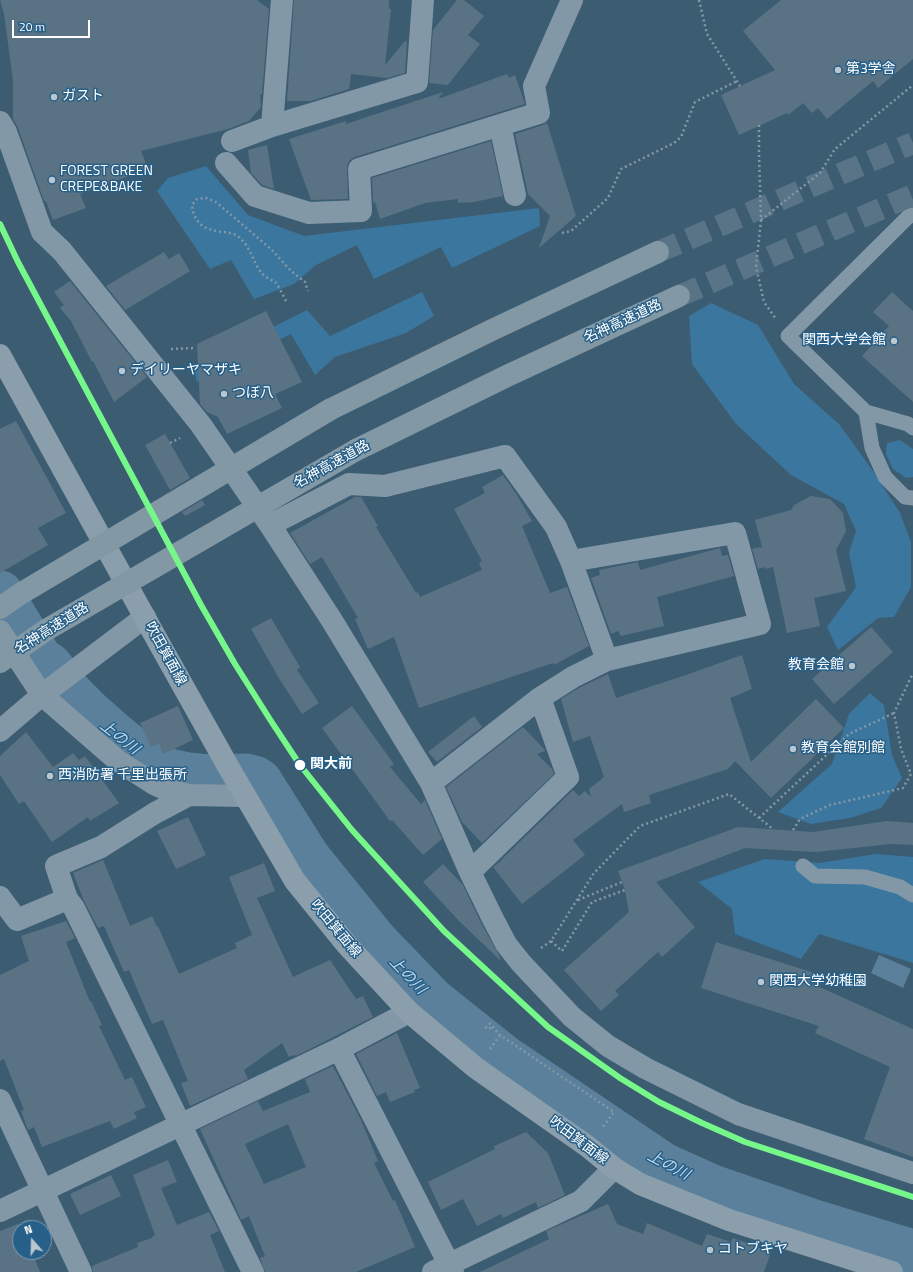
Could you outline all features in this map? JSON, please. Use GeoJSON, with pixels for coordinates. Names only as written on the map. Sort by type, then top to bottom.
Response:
{"type":"FeatureCollection","features":[{"type":"Feature","properties":{"kind":"highway"},"geometry":{"type":"LineString","coordinates":[[0,608],[27,590],[331,409],[494,329],[658,252]]}},
{"type":"Feature","properties":{"kind":"highway","name":"名神高速道路"},"geometry":{"type":"LineString","coordinates":[[0,662],[46,630],[356,450],[509,375],[679,296]]}},
{"type":"Feature","properties":{"kind":"main road","name":"吹田箕面線"},"geometry":{"type":"LineString","coordinates":[[0,355],[229,768],[295,881],[347,945],[409,1012],[476,1068],[587,1146],[614,1168],[640,1184],[729,1220],[892,1272]]}},
{"type":"Feature","properties":{"kind":"street"},"geometry":{"type":"LineString","coordinates":[[272,126],[282,0]]}},
{"type":"Feature","properties":{"kind":"street"},"geometry":{"type":"LineString","coordinates":[[232,141],[272,126],[417,82],[423,0]]}},
{"type":"Feature","properties":{"kind":"street"},"geometry":{"type":"LineString","coordinates":[[226,163],[255,196],[309,213],[361,211],[359,169],[540,113],[534,86],[572,0]]}},
{"type":"Feature","properties":{"kind":"street"},"geometry":{"type":"LineString","coordinates":[[0,122],[6,132],[42,232],[62,251],[201,425],[270,525],[331,619],[431,783],[470,872],[506,944],[521,963],[572,1017],[608,1046],[645,1068],[738,1114],[913,1173]]}},
{"type":"Feature","properties":{"kind":"street"},"geometry":{"type":"LineString","coordinates":[[500,125],[515,195]]}},
{"type":"Feature","properties":{"kind":"street"},"geometry":{"type":"LineString","coordinates":[[270,525],[349,484],[385,486],[505,456],[556,527],[571,561],[607,660]]}},
{"type":"Feature","properties":{"kind":"street"},"geometry":{"type":"LineString","coordinates":[[431,783],[540,698],[573,677],[607,660],[760,624],[735,533],[571,561]]}},
{"type":"Feature","properties":{"kind":"street"},"geometry":{"type":"LineString","coordinates":[[0,731],[47,692],[145,617]]}},
{"type":"Feature","properties":{"kind":"street"},"geometry":{"type":"LineString","coordinates":[[0,631],[47,692],[118,761],[154,784],[167,790],[189,795],[243,792]]}},
{"type":"Feature","properties":{"kind":"street"},"geometry":{"type":"LineString","coordinates":[[470,872],[568,777],[540,698]]}},
{"type":"Feature","properties":{"kind":"street"},"geometry":{"type":"LineString","coordinates":[[189,795],[155,813],[101,846],[56,866],[67,899],[74,908],[253,1272]]}},
{"type":"Feature","properties":{"kind":"street"},"geometry":{"type":"LineString","coordinates":[[0,897],[17,920],[67,899]]}},
{"type":"Feature","properties":{"kind":"street"},"geometry":{"type":"LineString","coordinates":[[0,1211],[339,1049],[409,1012]]}},
{"type":"Feature","properties":{"kind":"street"},"geometry":{"type":"LineString","coordinates":[[339,1049],[445,1269],[580,1201],[614,1168]]}},
{"type":"Feature","properties":{"kind":"street"},"geometry":{"type":"LineString","coordinates":[[0,1100],[81,1272]]}},
{"type":"Feature","properties":{"kind":"lane"},"geometry":{"type":"LineString","coordinates":[[912,215],[788,336],[866,412],[908,424],[913,428]]}},
{"type":"Feature","properties":{"kind":"lane"},"geometry":{"type":"LineString","coordinates":[[866,412],[872,448],[885,477],[904,497],[913,498]]}},
{"type":"Feature","properties":{"kind":"lane"},"geometry":{"type":"LineString","coordinates":[[803,866],[815,876],[865,877],[900,887],[913,895]]}},
{"type":"Feature","properties":{"kind":"path"},"geometry":{"type":"LineString","coordinates":[[699,0],[707,34],[740,86]]}},
{"type":"Feature","properties":{"kind":"path"},"geometry":{"type":"LineString","coordinates":[[562,233],[571,231],[608,198],[621,169],[674,143],[681,137],[694,102],[737,81]]}},
{"type":"Feature","properties":{"kind":"path"},"geometry":{"type":"LineString","coordinates":[[761,220],[820,173],[835,149],[913,85]]}},
{"type":"Feature","properties":{"kind":"path"},"geometry":{"type":"LineString","coordinates":[[759,125],[761,220],[756,267],[764,302],[788,336]]}},
{"type":"Feature","properties":{"kind":"path"},"geometry":{"type":"LineString","coordinates":[[286,301],[276,283],[269,280],[260,272],[255,259],[244,242],[236,235],[203,227],[198,222],[193,214],[192,205],[197,199],[206,198],[216,202],[272,250],[291,271],[305,282],[308,291]]}},
{"type":"Feature","properties":{"kind":"path"},"geometry":{"type":"LineString","coordinates":[[793,830],[800,820],[830,805],[903,788],[911,774],[901,749],[894,713],[913,673]]}},
{"type":"Feature","properties":{"kind":"path"},"geometry":{"type":"LineString","coordinates":[[759,818],[849,734],[894,713]]}},
{"type":"Feature","properties":{"kind":"path"},"geometry":{"type":"LineString","coordinates":[[558,929],[594,873],[640,826],[729,794],[773,829]]}},
{"type":"Feature","properties":{"kind":"path"},"geometry":{"type":"LineString","coordinates":[[577,900],[622,882]]}},
{"type":"Feature","properties":{"kind":"path"},"geometry":{"type":"LineString","coordinates":[[551,941],[562,951],[592,902],[625,890]]}},
{"type":"Feature","properties":{"kind":"path"},"geometry":{"type":"LineString","coordinates":[[489,1023],[500,1035],[614,1112],[599,1132]]}},
{"type":"Feature","properties":{"kind":"path"},"geometry":{"type":"LineString","coordinates":[[485,1027],[489,1029],[493,1026]]}},
{"type":"Feature","properties":{"kind":"shaded area"},"geometry":{"type":"Polygon","coordinates":[[[206,166],[248,215],[304,236],[539,208],[540,226],[452,268],[441,247],[374,279],[357,245],[316,265],[294,284],[254,299],[231,260],[210,269],[157,191],[168,178],[206,166]]]}},
{"type":"Feature","properties":{"kind":"shaded area"},"geometry":{"type":"Polygon","coordinates":[[[422,292],[434,316],[406,333],[335,357],[315,375],[291,334],[197,382],[193,367],[307,310],[330,336],[422,292]]]}},
{"type":"Feature","properties":{"kind":"shaded area"},"geometry":{"type":"Polygon","coordinates":[[[711,303],[758,325],[794,384],[839,424],[873,471],[900,513],[911,542],[911,587],[894,617],[878,618],[838,650],[827,627],[856,587],[849,553],[856,531],[844,504],[791,475],[736,424],[692,364],[689,316],[711,303]]]}},
{"type":"Feature","properties":{"kind":"shaded area"},"geometry":{"type":"Polygon","coordinates":[[[900,440],[913,449],[913,477],[906,478],[893,469],[886,454],[887,443],[900,440]]]}},
{"type":"Feature","properties":{"kind":"shaded area"},"geometry":{"type":"Polygon","coordinates":[[[870,693],[884,705],[892,755],[902,778],[881,808],[850,818],[811,824],[778,812],[832,764],[849,714],[870,693]]]}},
{"type":"Feature","properties":{"kind":"shaded area"},"geometry":{"type":"Polygon","coordinates":[[[876,854],[913,857],[913,963],[819,934],[801,959],[735,934],[732,909],[698,882],[765,859],[819,863],[876,854]]]}},
{"type":"Feature","properties":{"kind":"shaded area"},"geometry":{"type":"Polygon","coordinates":[[[879,955],[911,969],[903,988],[871,973],[879,955]]]}},
{"type":"Feature","properties":{"kind":"building"},"geometry":{"type":"Polygon","coordinates":[[[0,0],[257,0],[269,9],[262,94],[260,95],[261,107],[249,121],[228,129],[141,151],[148,169],[80,194],[86,208],[53,220],[46,201],[44,201],[18,128],[13,119],[13,81],[4,14],[0,0]]]}},
{"type":"Feature","properties":{"kind":"building"},"geometry":{"type":"Polygon","coordinates":[[[294,0],[389,0],[389,9],[391,9],[385,65],[405,41],[407,42],[405,73],[387,78],[351,74],[349,89],[311,101],[287,101],[294,0]]]}},
{"type":"Feature","properties":{"kind":"building"},"geometry":{"type":"Polygon","coordinates":[[[457,0],[464,0],[484,16],[468,35],[480,44],[448,85],[429,83],[433,30],[457,0]]]}},
{"type":"Feature","properties":{"kind":"building","name":"第3学舎"},"geometry":{"type":"Polygon","coordinates":[[[781,0],[913,0],[913,59],[878,88],[873,81],[827,119],[818,108],[812,113],[803,103],[788,115],[787,113],[739,135],[721,95],[775,70],[743,31],[781,0]]]}},
{"type":"Feature","properties":{"kind":"building"},"geometry":{"type":"Polygon","coordinates":[[[507,74],[509,78],[515,75],[525,104],[355,157],[350,160],[347,165],[348,199],[311,200],[289,139],[346,121],[346,124],[443,92],[438,99],[507,74]]]}},
{"type":"Feature","properties":{"kind":"building"},"geometry":{"type":"Polygon","coordinates":[[[547,123],[576,216],[539,248],[550,216],[528,194],[515,134],[547,123]]]}},
{"type":"Feature","properties":{"kind":"building"},"geometry":{"type":"Polygon","coordinates":[[[491,141],[503,196],[474,202],[458,203],[458,199],[425,203],[380,219],[375,202],[373,202],[372,178],[491,141]]]}},
{"type":"Feature","properties":{"kind":"building"},"geometry":{"type":"Polygon","coordinates":[[[267,145],[274,189],[262,185],[251,173],[248,150],[267,145]]]}},
{"type":"Feature","properties":{"kind":"building"},"geometry":{"type":"Polygon","coordinates":[[[164,252],[169,259],[179,253],[190,271],[125,310],[106,286],[164,252]]]}},
{"type":"Feature","properties":{"kind":"building"},"geometry":{"type":"Polygon","coordinates":[[[70,281],[147,377],[114,402],[71,321],[60,308],[64,305],[54,292],[70,281]]]}},
{"type":"Feature","properties":{"kind":"building","name":"関西大学会館"},"geometry":{"type":"Polygon","coordinates":[[[892,292],[913,311],[913,402],[862,356],[889,326],[873,312],[892,292]]]}},
{"type":"Feature","properties":{"kind":"building"},"geometry":{"type":"Polygon","coordinates":[[[266,311],[302,382],[275,394],[282,408],[227,434],[218,417],[207,412],[200,404],[197,344],[266,311]]]}},
{"type":"Feature","properties":{"kind":"building"},"geometry":{"type":"Polygon","coordinates":[[[16,421],[66,513],[38,528],[48,545],[0,573],[0,429],[16,421]]]}},
{"type":"Feature","properties":{"kind":"building"},"geometry":{"type":"Polygon","coordinates":[[[165,434],[190,478],[170,490],[145,445],[165,434]]]}},
{"type":"Feature","properties":{"kind":"building"},"geometry":{"type":"Polygon","coordinates":[[[503,475],[532,521],[522,526],[550,593],[567,587],[589,646],[554,665],[553,663],[419,708],[394,637],[368,649],[355,619],[358,618],[322,557],[310,564],[290,533],[355,497],[361,497],[378,526],[376,527],[416,593],[418,592],[420,597],[482,570],[479,563],[482,561],[454,509],[485,493],[482,487],[503,475]]]}},
{"type":"Feature","properties":{"kind":"building"},"geometry":{"type":"Polygon","coordinates":[[[811,496],[830,499],[843,513],[846,531],[836,550],[846,591],[814,598],[820,626],[787,633],[773,567],[758,569],[752,549],[762,547],[755,520],[791,510],[794,505],[811,496]]]}},
{"type":"Feature","properties":{"kind":"building"},"geometry":{"type":"Polygon","coordinates":[[[202,500],[205,505],[185,516],[182,512],[202,500]]]}},
{"type":"Feature","properties":{"kind":"building"},"geometry":{"type":"Polygon","coordinates":[[[720,548],[722,556],[728,555],[734,576],[657,597],[664,626],[621,636],[618,631],[611,634],[591,578],[600,575],[599,570],[638,562],[640,570],[720,548]]]}},
{"type":"Feature","properties":{"kind":"building"},"geometry":{"type":"Polygon","coordinates":[[[271,618],[300,667],[297,670],[319,703],[302,714],[280,680],[251,629],[271,618]]]}},
{"type":"Feature","properties":{"kind":"building","name":"教育会館"},"geometry":{"type":"Polygon","coordinates":[[[871,627],[893,652],[834,704],[812,679],[871,627]]]}},
{"type":"Feature","properties":{"kind":"building"},"geometry":{"type":"Polygon","coordinates":[[[742,655],[752,689],[730,698],[751,762],[816,699],[844,728],[771,798],[735,761],[728,769],[649,795],[651,803],[624,812],[622,804],[573,840],[585,855],[522,904],[493,867],[501,861],[573,790],[579,796],[585,791],[591,797],[589,789],[604,777],[590,736],[573,742],[561,699],[579,688],[608,674],[616,698],[742,655]]]}},
{"type":"Feature","properties":{"kind":"building"},"geometry":{"type":"Polygon","coordinates":[[[178,706],[193,740],[163,754],[159,744],[151,747],[140,723],[178,706]]]}},
{"type":"Feature","properties":{"kind":"building"},"geometry":{"type":"Polygon","coordinates":[[[352,706],[394,764],[390,767],[421,804],[425,800],[442,839],[423,855],[392,820],[390,821],[322,728],[352,706]]]}},
{"type":"Feature","properties":{"kind":"building"},"geometry":{"type":"Polygon","coordinates":[[[474,716],[482,727],[437,762],[428,752],[474,716]]]}},
{"type":"Feature","properties":{"kind":"building"},"geometry":{"type":"Polygon","coordinates":[[[523,727],[545,750],[537,754],[552,769],[554,774],[482,843],[462,822],[446,787],[523,727]]]}},
{"type":"Feature","properties":{"kind":"building","name":"西消防署 千里出張所"},"geometry":{"type":"Polygon","coordinates":[[[26,732],[53,767],[73,753],[79,760],[85,756],[119,803],[90,821],[88,817],[52,842],[24,801],[19,804],[0,775],[0,756],[26,732]]]}},
{"type":"Feature","properties":{"kind":"building"},"geometry":{"type":"Polygon","coordinates":[[[188,817],[206,855],[176,869],[157,831],[188,817]]]}},
{"type":"Feature","properties":{"kind":"building"},"geometry":{"type":"Polygon","coordinates":[[[887,821],[913,823],[913,845],[891,844],[816,852],[745,848],[656,882],[695,927],[662,957],[658,952],[615,991],[619,995],[601,1011],[564,970],[629,912],[625,890],[618,871],[738,827],[813,832],[887,821]]]}},
{"type":"Feature","properties":{"kind":"building"},"geometry":{"type":"Polygon","coordinates":[[[103,860],[130,926],[152,916],[157,927],[158,926],[179,974],[237,948],[235,943],[252,935],[229,877],[264,863],[275,891],[257,898],[293,977],[330,960],[356,999],[363,996],[373,1017],[296,1056],[289,1057],[282,1043],[244,1070],[248,1079],[190,1106],[181,1083],[188,1081],[163,1020],[152,1024],[129,970],[124,972],[104,926],[98,928],[84,901],[73,873],[103,860]]]}},
{"type":"Feature","properties":{"kind":"building"},"geometry":{"type":"Polygon","coordinates":[[[443,864],[463,885],[501,961],[459,921],[423,882],[443,864]]]}},
{"type":"Feature","properties":{"kind":"building"},"geometry":{"type":"Polygon","coordinates":[[[66,921],[75,938],[66,942],[90,1002],[91,1001],[102,1025],[99,1026],[125,1080],[132,1077],[146,1107],[134,1112],[137,1118],[114,1129],[110,1121],[42,1147],[34,1127],[28,1130],[21,1111],[24,1110],[4,1059],[0,1061],[0,975],[29,961],[21,936],[66,921]]]}},
{"type":"Feature","properties":{"kind":"building"},"geometry":{"type":"Polygon","coordinates":[[[716,942],[821,975],[817,986],[913,1029],[913,1157],[864,1139],[890,1067],[815,1033],[819,1026],[701,988],[716,942]]]}},
{"type":"Feature","properties":{"kind":"building"},"geometry":{"type":"Polygon","coordinates":[[[397,1033],[420,1088],[414,1090],[415,1092],[390,1102],[386,1092],[377,1096],[356,1054],[397,1033]]]}},
{"type":"Feature","properties":{"kind":"building"},"geometry":{"type":"Polygon","coordinates":[[[333,1066],[361,1120],[378,1161],[374,1163],[393,1201],[395,1200],[415,1247],[356,1272],[265,1272],[260,1258],[265,1256],[249,1216],[241,1220],[200,1129],[258,1101],[263,1111],[310,1092],[305,1079],[333,1066]],[[288,1124],[245,1144],[264,1184],[306,1167],[288,1124]]]}},
{"type":"Feature","properties":{"kind":"building"},"geometry":{"type":"Polygon","coordinates":[[[526,1132],[548,1153],[565,1195],[538,1208],[536,1202],[503,1218],[501,1214],[477,1226],[463,1199],[441,1210],[428,1182],[495,1149],[494,1146],[526,1132]]]}},
{"type":"Feature","properties":{"kind":"building"},"geometry":{"type":"Polygon","coordinates":[[[168,1160],[177,1182],[161,1188],[177,1225],[209,1212],[219,1231],[210,1235],[225,1272],[93,1272],[92,1266],[138,1247],[137,1243],[152,1238],[155,1235],[133,1175],[168,1160]]]}},
{"type":"Feature","properties":{"kind":"building"},"geometry":{"type":"Polygon","coordinates":[[[111,1175],[121,1196],[80,1215],[70,1194],[111,1175]]]}},
{"type":"Feature","properties":{"kind":"building"},"geometry":{"type":"Polygon","coordinates":[[[608,1204],[617,1224],[643,1234],[647,1223],[702,1246],[707,1234],[731,1242],[733,1238],[771,1252],[764,1272],[480,1272],[549,1239],[546,1231],[608,1204]]]}},
{"type":"Feature","properties":{"kind":"building"},"geometry":{"type":"Polygon","coordinates":[[[12,1226],[12,1260],[35,1260],[40,1272],[0,1272],[0,1231],[12,1226]]]}},
{"type":"Feature","properties":{"kind":"waterway","name":"上の川"},"geometry":{"type":"LineString","coordinates":[[0,594],[39,659],[50,667],[69,693],[91,715],[132,750],[169,772],[209,778],[246,777],[259,782],[307,858],[375,942],[433,1002],[502,1057],[663,1166],[712,1188],[814,1223],[913,1253]]}},
{"type":"Feature","properties":{"kind":"tunnel"},"geometry":{"type":"LineString","coordinates":[[658,252],[913,143]]}},
{"type":"Feature","properties":{"kind":"tunnel"},"geometry":{"type":"LineString","coordinates":[[679,296],[913,195]]}},
{"type":"Feature","properties":{"kind":"transit line"},"geometry":{"type":"LineString","coordinates":[[0,224],[18,262],[201,605],[235,664],[300,765],[352,830],[444,931],[548,1027],[620,1078],[659,1102],[745,1142],[913,1197]]}},
{"type":"Feature","properties":{"kind":"place","name":"第3学舎"},"geometry":{"type":"Point","coordinates":[838,70]}},
{"type":"Feature","properties":{"kind":"place","name":"ガスト"},"geometry":{"type":"Point","coordinates":[54,97]}},
{"type":"Feature","properties":{"kind":"place","name":"FOREST GREEN CREPE&BAKE"},"geometry":{"type":"Point","coordinates":[52,180]}},
{"type":"Feature","properties":{"kind":"place","name":"関西大学会館"},"geometry":{"type":"Point","coordinates":[894,341]}},
{"type":"Feature","properties":{"kind":"place","name":"デイリーヤマザキ"},"geometry":{"type":"Point","coordinates":[122,371]}},
{"type":"Feature","properties":{"kind":"place","name":"つぼ八"},"geometry":{"type":"Point","coordinates":[224,394]}},
{"type":"Feature","properties":{"kind":"place","name":"教育会館"},"geometry":{"type":"Point","coordinates":[852,666]}},
{"type":"Feature","properties":{"kind":"place","name":"教育会館別館"},"geometry":{"type":"Point","coordinates":[793,749]}},
{"type":"Feature","properties":{"kind":"place","name":"関大前"},"geometry":{"type":"Point","coordinates":[300,765]}},
{"type":"Feature","properties":{"kind":"place","name":"西消防署 千里出張所"},"geometry":{"type":"Point","coordinates":[50,776]}},
{"type":"Feature","properties":{"kind":"place","name":"関西大学幼稚園"},"geometry":{"type":"Point","coordinates":[761,982]}},
{"type":"Feature","properties":{"kind":"place","name":"コトブキヤ"},"geometry":{"type":"Point","coordinates":[710,1250]}}]}
